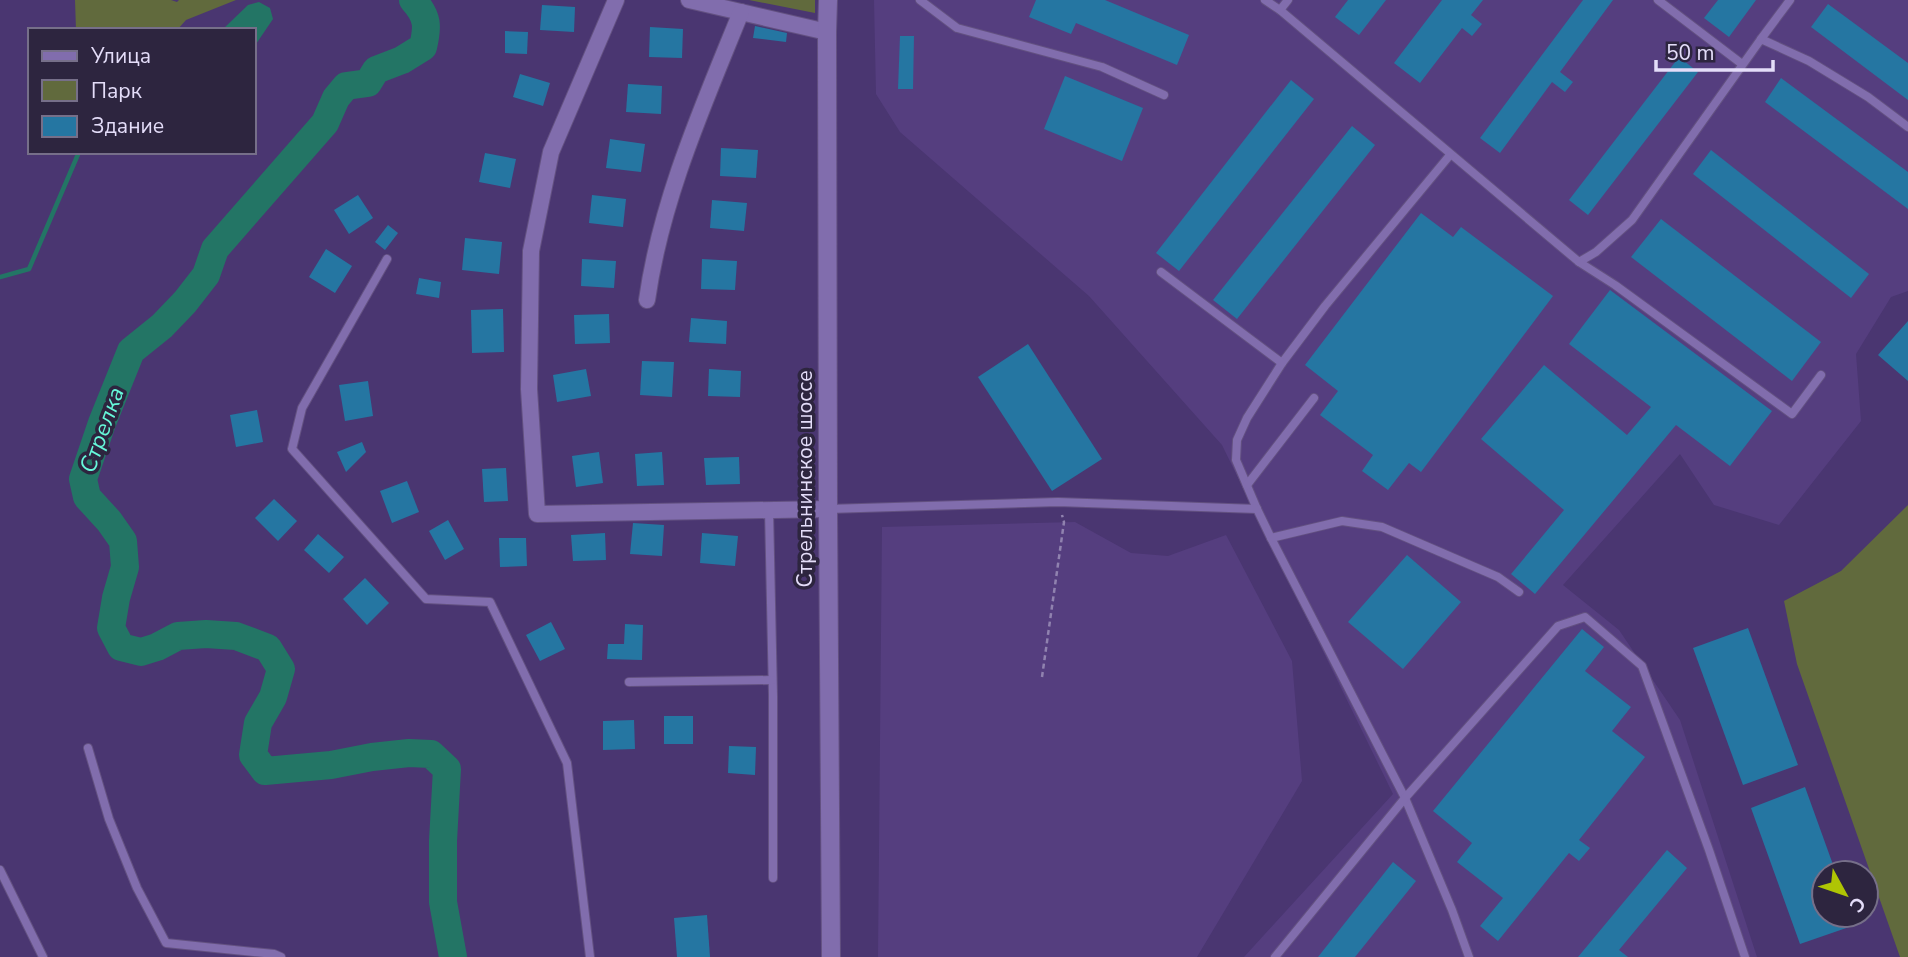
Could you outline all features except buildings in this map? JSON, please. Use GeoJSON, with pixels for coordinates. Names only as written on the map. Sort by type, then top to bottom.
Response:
{"type":"FeatureCollection","features":[{"type":"Feature","properties":{"kind":"main road","name":"Стрельнинское шоссе"},"geometry":{"type":"LineString","coordinates":[[828,0],[831,957]]}},
{"type":"Feature","properties":{"kind":"street"},"geometry":{"type":"LineString","coordinates":[[616,0],[551,152],[531,251],[530,389],[537,514],[828,509]]}},
{"type":"Feature","properties":{"kind":"street"},"geometry":{"type":"LineString","coordinates":[[689,0],[827,32]]}},
{"type":"Feature","properties":{"kind":"street"},"geometry":{"type":"LineString","coordinates":[[647,300],[651,269],[678,171],[741,12]]}},
{"type":"Feature","properties":{"kind":"lane"},"geometry":{"type":"LineString","coordinates":[[920,0],[957,28],[1102,67],[1164,95]]}},
{"type":"Feature","properties":{"kind":"lane"},"geometry":{"type":"LineString","coordinates":[[1265,0],[1579,262],[1615,285],[1792,414],[1821,375]]}},
{"type":"Feature","properties":{"kind":"lane"},"geometry":{"type":"LineString","coordinates":[[1280,10],[1288,0]]}},
{"type":"Feature","properties":{"kind":"lane"},"geometry":{"type":"LineString","coordinates":[[1579,262],[1596,252],[1632,220],[1790,0]]}},
{"type":"Feature","properties":{"kind":"lane"},"geometry":{"type":"LineString","coordinates":[[1664,2],[1742,64]]}},
{"type":"Feature","properties":{"kind":"lane"},"geometry":{"type":"LineString","coordinates":[[1761,39],[1809,61],[1868,97],[1908,127]]}},
{"type":"Feature","properties":{"kind":"lane"},"geometry":{"type":"LineString","coordinates":[[1450,155],[1325,306],[1282,363],[1247,418],[1237,440],[1237,460],[1271,538],[1405,798],[1469,957]]}},
{"type":"Feature","properties":{"kind":"lane"},"geometry":{"type":"LineString","coordinates":[[387,259],[302,408],[292,449],[426,599],[490,602],[567,763],[590,957]]}},
{"type":"Feature","properties":{"kind":"lane"},"geometry":{"type":"LineString","coordinates":[[1161,272],[1282,363]]}},
{"type":"Feature","properties":{"kind":"lane"},"geometry":{"type":"LineString","coordinates":[[1247,485],[1314,398]]}},
{"type":"Feature","properties":{"kind":"lane"},"geometry":{"type":"LineString","coordinates":[[828,509],[1058,502],[1257,509]]}},
{"type":"Feature","properties":{"kind":"lane"},"geometry":{"type":"LineString","coordinates":[[769,510],[773,878]]}},
{"type":"Feature","properties":{"kind":"lane"},"geometry":{"type":"LineString","coordinates":[[1271,538],[1342,520],[1382,527],[1499,577],[1519,592]]}},
{"type":"Feature","properties":{"kind":"lane"},"geometry":{"type":"LineString","coordinates":[[1275,957],[1405,798],[1558,626],[1585,617],[1642,666],[1745,957]]}},
{"type":"Feature","properties":{"kind":"lane"},"geometry":{"type":"LineString","coordinates":[[629,681],[772,680]]}},
{"type":"Feature","properties":{"kind":"lane"},"geometry":{"type":"LineString","coordinates":[[88,748],[109,819],[137,888],[166,943],[274,954],[281,957]]}},
{"type":"Feature","properties":{"kind":"lane"},"geometry":{"type":"LineString","coordinates":[[0,870],[43,957]]}},
{"type":"Feature","properties":{"kind":"path"},"geometry":{"type":"LineString","coordinates":[[1042,677],[1065,522],[1058,502]]}},
{"type":"Feature","properties":{"kind":"shaded area"},"geometry":{"type":"Polygon","coordinates":[[[874,0],[1908,0],[1908,291],[1891,297],[1856,354],[1861,421],[1779,525],[1714,505],[1680,454],[1563,585],[1619,630],[1680,720],[1757,957],[1244,957],[1393,794],[1222,445],[1089,296],[900,132],[876,94],[874,0]]]}},
{"type":"Feature","properties":{"kind":"shaded area"},"geometry":{"type":"Polygon","coordinates":[[[259,2],[270,8],[273,19],[256,44],[256,28],[224,28],[248,5],[259,2]]]}},
{"type":"Feature","properties":{"kind":"shaded area"},"geometry":{"type":"Polygon","coordinates":[[[1075,522],[1131,553],[1168,556],[1226,535],[1292,661],[1302,781],[1197,957],[878,957],[882,527],[1075,522]]]}},
{"type":"Feature","properties":{"kind":"green space"},"geometry":{"type":"Polygon","coordinates":[[[75,0],[236,0],[186,20],[179,28],[76,28],[75,0]]]}},
{"type":"Feature","properties":{"kind":"green space"},"geometry":{"type":"Polygon","coordinates":[[[749,0],[815,0],[815,13],[749,0]]]}},
{"type":"Feature","properties":{"kind":"green space"},"geometry":{"type":"Polygon","coordinates":[[[1908,505],[1908,957],[1900,957],[1880,900],[1880,859],[1866,859],[1797,664],[1784,601],[1841,571],[1908,505]]]}},
{"type":"Feature","properties":{"kind":"waterway","name":"Стрелка"},"geometry":{"type":"LineString","coordinates":[[413,0],[426,22],[423,47],[402,60],[376,70],[368,83],[346,86],[336,98],[325,123],[215,249],[206,275],[185,302],[162,326],[131,351],[83,479],[87,497],[123,541],[125,567],[111,628],[121,647],[141,652],[178,636],[206,634],[236,636],[268,648],[281,669],[273,697],[258,723],[253,755],[265,771],[331,765],[409,753],[431,754],[447,769],[443,902],[453,957]]}},
{"type":"Feature","properties":{"kind":"waterway"},"geometry":{"type":"LineString","coordinates":[[0,277],[29,269],[78,154]]}}]}
